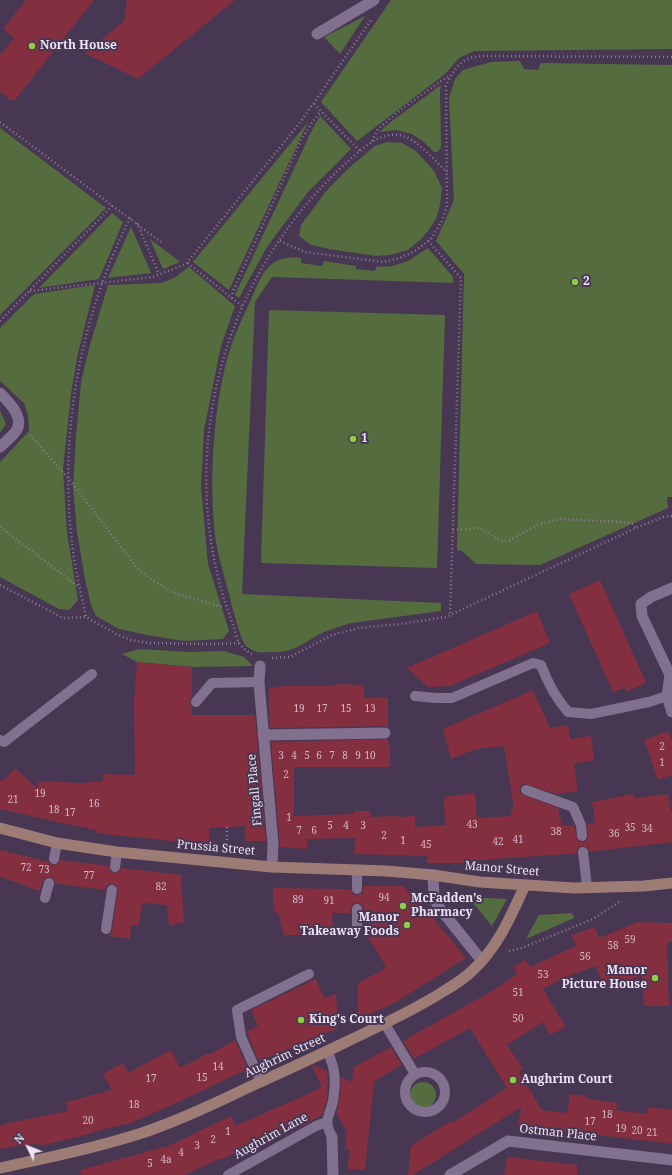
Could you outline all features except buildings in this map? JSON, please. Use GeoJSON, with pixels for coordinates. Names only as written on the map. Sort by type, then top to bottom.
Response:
{"type":"FeatureCollection","features":[{"type":"Feature","properties":{"kind":"main road","name":"Prussia Street"},"geometry":{"type":"LineString","coordinates":[[0,828],[57,843],[118,852],[272,867],[433,875]]}},
{"type":"Feature","properties":{"kind":"main road","name":"Manor Street"},"geometry":{"type":"LineString","coordinates":[[433,875],[480,882],[574,888],[644,886],[672,883]]}},
{"type":"Feature","properties":{"kind":"main road","name":"Aughrim Street"},"geometry":{"type":"LineString","coordinates":[[0,1168],[82,1150],[142,1133],[196,1112],[385,1024],[430,1000],[444,992],[471,972],[485,958],[503,931],[525,884]]}},
{"type":"Feature","properties":{"kind":"street"},"geometry":{"type":"LineString","coordinates":[[317,34],[374,0]]}},
{"type":"Feature","properties":{"kind":"street"},"geometry":{"type":"LineString","coordinates":[[0,394],[8,401],[16,413],[19,422],[16,431],[0,447]]}},
{"type":"Feature","properties":{"kind":"street"},"geometry":{"type":"LineString","coordinates":[[672,588],[651,597],[641,604],[642,616],[669,685],[672,712]]}},
{"type":"Feature","properties":{"kind":"street","name":"Fingall Place"},"geometry":{"type":"LineString","coordinates":[[260,666],[259,682],[273,844],[272,867]]}},
{"type":"Feature","properties":{"kind":"street"},"geometry":{"type":"LineString","coordinates":[[263,735],[385,733]]}},
{"type":"Feature","properties":{"kind":"street"},"geometry":{"type":"LineString","coordinates":[[433,875],[434,897],[438,906],[485,958]]}},
{"type":"Feature","properties":{"kind":"street"},"geometry":{"type":"LineString","coordinates":[[332,1138],[333,1175]]}},
{"type":"Feature","properties":{"kind":"street","name":"Ostman Place"},"geometry":{"type":"LineString","coordinates":[[450,1175],[508,1141],[672,1160]]}},
{"type":"Feature","properties":{"kind":"lane"},"geometry":{"type":"LineString","coordinates":[[415,696],[452,698],[533,662],[541,665],[546,679],[557,699],[568,712],[590,714],[649,702],[669,685]]}},
{"type":"Feature","properties":{"kind":"lane"},"geometry":{"type":"LineString","coordinates":[[0,740],[4,742],[92,674]]}},
{"type":"Feature","properties":{"kind":"lane"},"geometry":{"type":"LineString","coordinates":[[196,702],[212,683],[259,682]]}},
{"type":"Feature","properties":{"kind":"lane"},"geometry":{"type":"LineString","coordinates":[[526,790],[573,807],[581,825],[582,836]]}},
{"type":"Feature","properties":{"kind":"lane"},"geometry":{"type":"LineString","coordinates":[[54,859],[57,843]]}},
{"type":"Feature","properties":{"kind":"lane"},"geometry":{"type":"LineString","coordinates":[[115,867],[118,852]]}},
{"type":"Feature","properties":{"kind":"lane"},"geometry":{"type":"LineString","coordinates":[[583,852],[588,887]]}},
{"type":"Feature","properties":{"kind":"lane"},"geometry":{"type":"LineString","coordinates":[[357,871],[357,889]]}},
{"type":"Feature","properties":{"kind":"lane"},"geometry":{"type":"LineString","coordinates":[[45,898],[49,882]]}},
{"type":"Feature","properties":{"kind":"lane"},"geometry":{"type":"LineString","coordinates":[[106,929],[112,890]]}},
{"type":"Feature","properties":{"kind":"lane"},"geometry":{"type":"LineString","coordinates":[[357,910],[358,930]]}},
{"type":"Feature","properties":{"kind":"lane"},"geometry":{"type":"LineString","coordinates":[[261,1082],[242,1037],[237,1010],[309,974]]}},
{"type":"Feature","properties":{"kind":"lane"},"geometry":{"type":"LineString","coordinates":[[385,1024],[415,1074]]}},
{"type":"Feature","properties":{"kind":"lane","name":"Aughrim Lane"},"geometry":{"type":"LineString","coordinates":[[327,1051],[335,1072],[333,1102],[327,1122],[328,1130],[332,1138]]}},
{"type":"Feature","properties":{"kind":"lane"},"geometry":{"type":"LineString","coordinates":[[421,1071],[427,1071],[434,1073],[443,1082],[445,1095],[443,1101],[434,1110],[420,1112],[408,1104],[404,1091],[409,1078],[415,1074],[421,1071]]}},
{"type":"Feature","properties":{"kind":"lane","name":"Aughrim Lane"},"geometry":{"type":"LineString","coordinates":[[228,1175],[316,1126],[327,1122]]}},
{"type":"Feature","properties":{"kind":"path"},"geometry":{"type":"LineString","coordinates":[[30,291],[153,277],[188,263],[302,120],[371,20]]}},
{"type":"Feature","properties":{"kind":"path"},"geometry":{"type":"LineString","coordinates":[[372,141],[378,129],[399,111],[451,74],[460,64],[469,58],[481,56],[672,57]]}},
{"type":"Feature","properties":{"kind":"path"},"geometry":{"type":"LineString","coordinates":[[279,241],[305,252],[383,262],[400,258],[415,251],[428,242],[442,221],[447,206],[446,86],[451,74]]}},
{"type":"Feature","properties":{"kind":"path"},"geometry":{"type":"LineString","coordinates":[[314,104],[360,151]]}},
{"type":"Feature","properties":{"kind":"path"},"geometry":{"type":"LineString","coordinates":[[232,298],[302,140],[311,124],[321,111]]}},
{"type":"Feature","properties":{"kind":"path"},"geometry":{"type":"LineString","coordinates":[[0,122],[161,242]]}},
{"type":"Feature","properties":{"kind":"path"},"geometry":{"type":"LineString","coordinates":[[254,655],[248,652],[239,643],[228,612],[218,578],[211,544],[207,508],[206,465],[210,424],[218,378],[227,345],[242,306],[266,261],[279,241],[308,203],[334,174],[372,141],[387,135],[401,136],[415,143],[427,152],[447,172]]}},
{"type":"Feature","properties":{"kind":"path"},"geometry":{"type":"LineString","coordinates":[[0,321],[113,205]]}},
{"type":"Feature","properties":{"kind":"path"},"geometry":{"type":"LineString","coordinates":[[86,618],[74,559],[70,520],[69,439],[75,390],[92,313],[102,282],[119,240],[130,218]]}},
{"type":"Feature","properties":{"kind":"path"},"geometry":{"type":"LineString","coordinates":[[137,223],[159,274]]}},
{"type":"Feature","properties":{"kind":"path"},"geometry":{"type":"LineString","coordinates":[[428,242],[461,278],[450,615]]}},
{"type":"Feature","properties":{"kind":"path"},"geometry":{"type":"LineString","coordinates":[[188,263],[242,306]]}},
{"type":"Feature","properties":{"kind":"path"},"geometry":{"type":"LineString","coordinates":[[19,422],[69,479],[137,568],[172,592],[222,607]]}},
{"type":"Feature","properties":{"kind":"path"},"geometry":{"type":"LineString","coordinates":[[270,658],[290,657],[332,634],[359,628],[446,617],[636,528],[664,517],[672,516]]}},
{"type":"Feature","properties":{"kind":"path"},"geometry":{"type":"LineString","coordinates":[[453,530],[478,528],[503,542],[510,540],[537,525],[560,519],[621,522],[633,524],[636,528]]}},
{"type":"Feature","properties":{"kind":"path"},"geometry":{"type":"LineString","coordinates":[[0,527],[80,588]]}},
{"type":"Feature","properties":{"kind":"path"},"geometry":{"type":"LineString","coordinates":[[0,585],[63,618],[86,618],[131,640],[150,643],[239,643]]}},
{"type":"Feature","properties":{"kind":"path"},"geometry":{"type":"LineString","coordinates":[[227,827],[227,836]]}},
{"type":"Feature","properties":{"kind":"path"},"geometry":{"type":"LineString","coordinates":[[485,958],[522,948],[593,919],[644,886]]}},
{"type":"Feature","properties":{"kind":"green space"},"geometry":{"type":"Polygon","coordinates":[[[391,0],[672,0],[672,49],[474,51],[459,58],[445,74],[357,141],[321,102],[391,0]]]}},
{"type":"Feature","properties":{"kind":"green space"},"geometry":{"type":"Polygon","coordinates":[[[365,16],[340,54],[324,37],[365,16]]]}},
{"type":"Feature","properties":{"kind":"green space","name":"2"},"geometry":{"type":"Polygon","coordinates":[[[520,61],[524,69],[538,70],[541,63],[672,65],[672,497],[667,497],[668,508],[540,565],[476,564],[462,551],[457,550],[464,274],[436,241],[454,200],[449,98],[455,79],[463,70],[491,62],[520,61]]]}},
{"type":"Feature","properties":{"kind":"green space"},"geometry":{"type":"Polygon","coordinates":[[[441,85],[441,148],[437,152],[434,152],[424,142],[412,134],[396,130],[379,132],[392,121],[441,85]]]}},
{"type":"Feature","properties":{"kind":"green space"},"geometry":{"type":"Polygon","coordinates":[[[320,116],[351,149],[308,192],[267,247],[239,298],[235,295],[312,130],[320,116]]]}},
{"type":"Feature","properties":{"kind":"green space"},"geometry":{"type":"Polygon","coordinates":[[[308,122],[229,290],[193,262],[308,122]]]}},
{"type":"Feature","properties":{"kind":"green space"},"geometry":{"type":"Polygon","coordinates":[[[0,128],[106,208],[0,315],[0,128]]]}},
{"type":"Feature","properties":{"kind":"green space"},"geometry":{"type":"Polygon","coordinates":[[[387,142],[402,143],[416,151],[434,171],[442,188],[440,205],[436,219],[420,240],[408,250],[390,255],[376,256],[311,245],[299,236],[301,225],[327,190],[350,167],[375,146],[387,142]]]}},
{"type":"Feature","properties":{"kind":"green space"},"geometry":{"type":"Polygon","coordinates":[[[112,213],[123,222],[99,279],[39,288],[112,213]]]}},
{"type":"Feature","properties":{"kind":"green space"},"geometry":{"type":"Polygon","coordinates":[[[131,227],[151,273],[108,278],[131,227]]]}},
{"type":"Feature","properties":{"kind":"green space"},"geometry":{"type":"Polygon","coordinates":[[[150,239],[179,261],[180,262],[163,269],[150,239]]]}},
{"type":"Feature","properties":{"kind":"green space"},"geometry":{"type":"Polygon","coordinates":[[[428,248],[453,277],[453,283],[272,277],[255,302],[242,594],[441,603],[441,611],[351,623],[322,633],[291,650],[278,652],[257,652],[246,646],[239,631],[220,562],[214,527],[212,487],[215,426],[221,387],[232,342],[262,275],[267,268],[280,259],[301,258],[301,263],[322,266],[324,261],[356,266],[356,269],[375,271],[376,267],[393,266],[408,261],[428,248]]]}},
{"type":"Feature","properties":{"kind":"green space"},"geometry":{"type":"Polygon","coordinates":[[[189,267],[235,306],[221,346],[204,430],[201,487],[208,564],[229,631],[223,639],[184,641],[119,629],[96,616],[91,605],[85,579],[77,532],[73,487],[81,382],[90,345],[108,285],[161,283],[174,278],[189,267]]]}},
{"type":"Feature","properties":{"kind":"green space"},"geometry":{"type":"Polygon","coordinates":[[[95,285],[78,353],[71,394],[63,469],[67,533],[78,600],[69,610],[59,609],[0,577],[0,462],[29,431],[28,415],[24,403],[0,381],[0,328],[34,294],[95,285]]]}},
{"type":"Feature","properties":{"kind":"green space","name":"1"},"geometry":{"type":"Polygon","coordinates":[[[269,310],[445,315],[437,568],[261,563],[269,310]]]}},
{"type":"Feature","properties":{"kind":"green space"},"geometry":{"type":"Polygon","coordinates":[[[0,410],[6,424],[0,433],[0,410]]]}},
{"type":"Feature","properties":{"kind":"green space"},"geometry":{"type":"Polygon","coordinates":[[[139,649],[190,652],[224,651],[244,657],[253,666],[192,667],[137,662],[122,654],[139,649]]]}},
{"type":"Feature","properties":{"kind":"green space"},"geometry":{"type":"Polygon","coordinates":[[[468,897],[507,899],[492,926],[468,897]]]}},
{"type":"Feature","properties":{"kind":"green space"},"geometry":{"type":"Polygon","coordinates":[[[572,913],[574,918],[526,939],[539,915],[572,913]]]}},
{"type":"Feature","properties":{"kind":"green space"},"geometry":{"type":"Polygon","coordinates":[[[423,1082],[432,1086],[436,1095],[432,1104],[423,1108],[414,1104],[410,1095],[414,1086],[423,1082]]]}},
{"type":"Feature","properties":{"kind":"place","name":"North House"},"geometry":{"type":"Point","coordinates":[32,46]}},
{"type":"Feature","properties":{"kind":"place","name":"2"},"geometry":{"type":"Point","coordinates":[575,282]}},
{"type":"Feature","properties":{"kind":"place","name":"1"},"geometry":{"type":"Point","coordinates":[353,439]}},
{"type":"Feature","properties":{"kind":"place","name":"McFadden's Pharmacy"},"geometry":{"type":"Point","coordinates":[403,906]}},
{"type":"Feature","properties":{"kind":"place","name":"Manor Takeaway Foods"},"geometry":{"type":"Point","coordinates":[407,925]}},
{"type":"Feature","properties":{"kind":"place","name":"Manor Picture House"},"geometry":{"type":"Point","coordinates":[655,978]}},
{"type":"Feature","properties":{"kind":"place","name":"King's Court"},"geometry":{"type":"Point","coordinates":[301,1020]}},
{"type":"Feature","properties":{"kind":"place","name":"Aughrim Court"},"geometry":{"type":"Point","coordinates":[513,1080]}}]}
